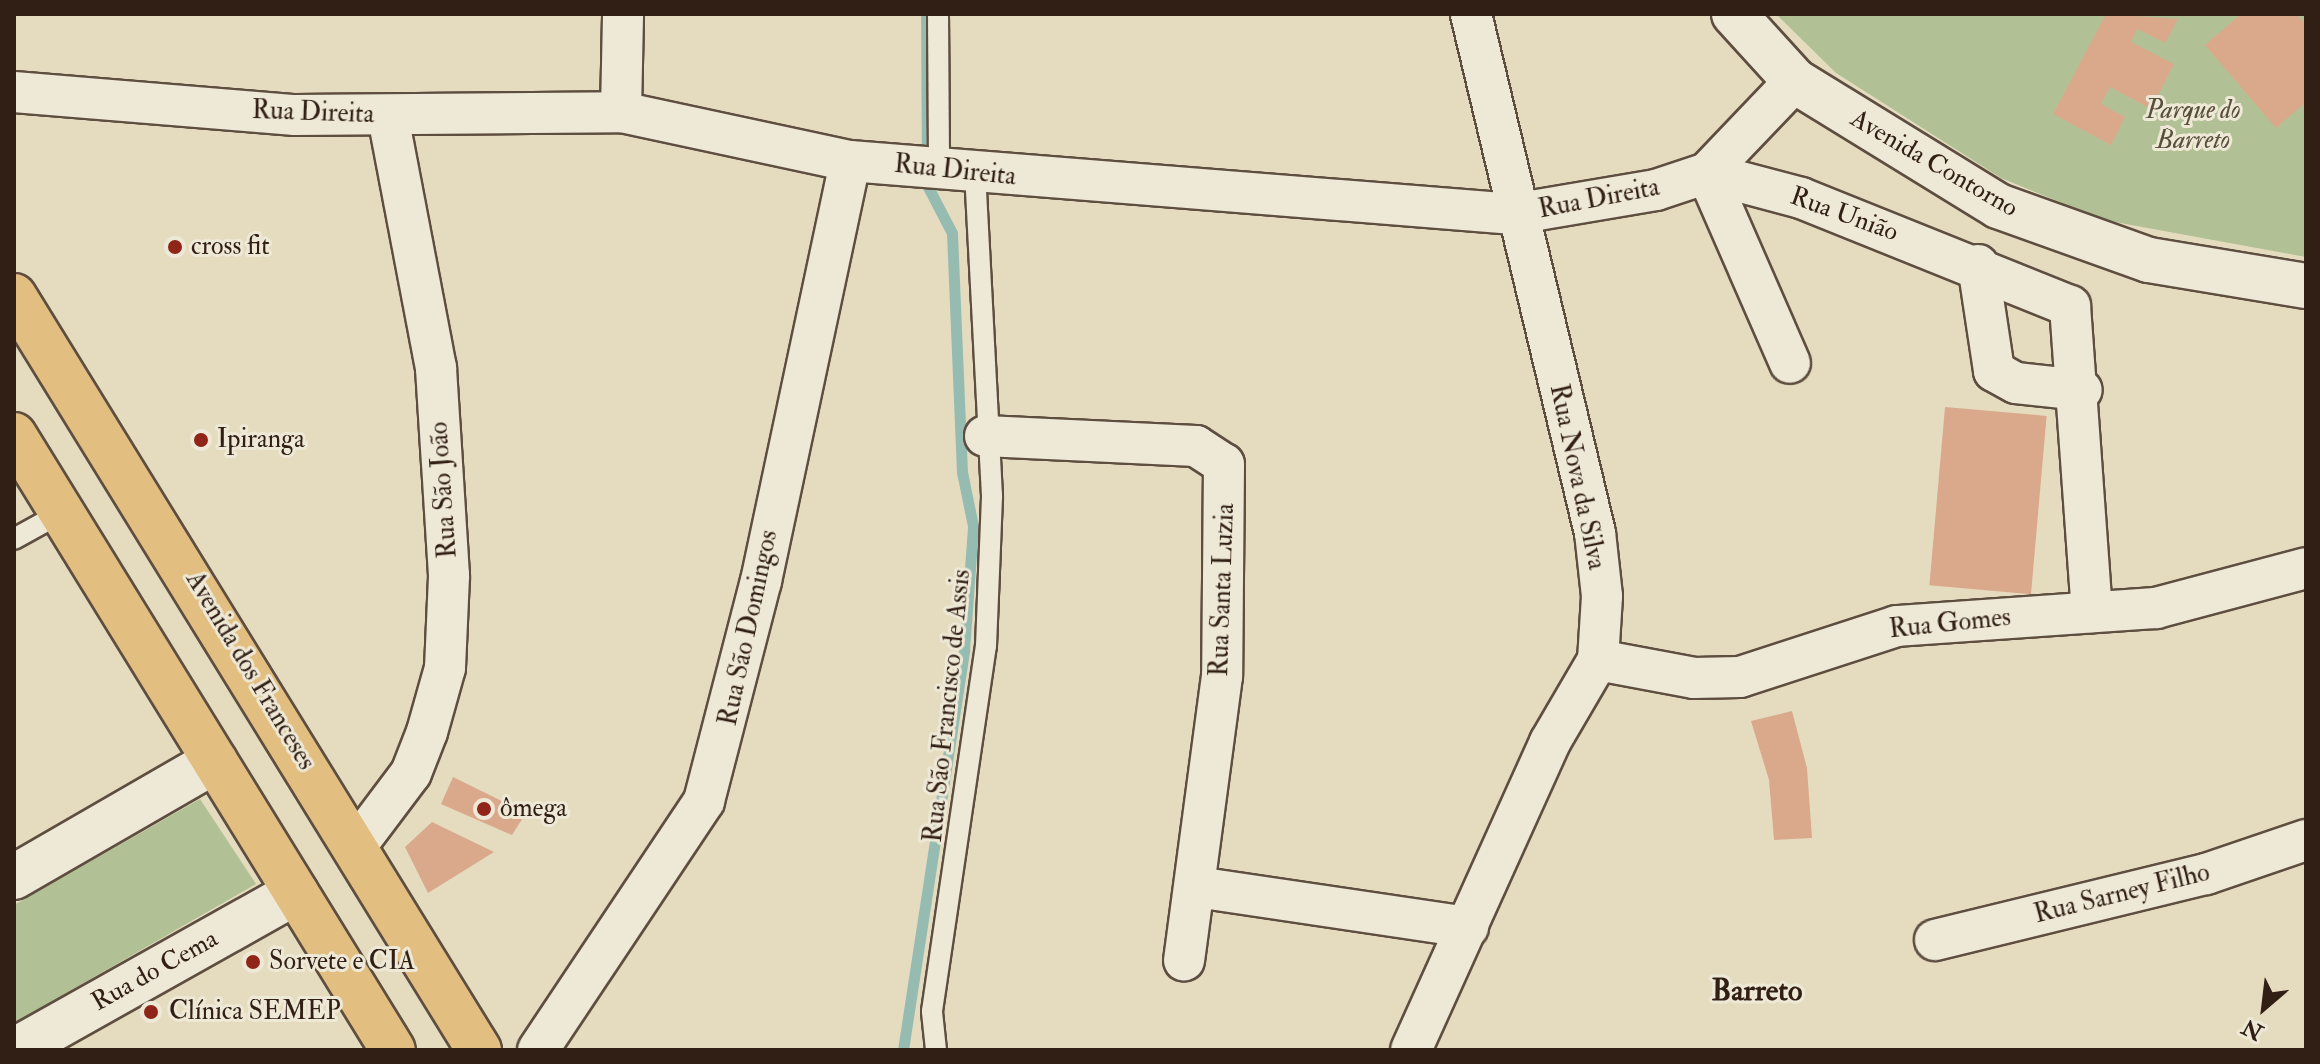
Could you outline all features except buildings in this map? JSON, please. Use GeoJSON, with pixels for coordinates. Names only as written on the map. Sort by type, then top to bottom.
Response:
{"type":"FeatureCollection","features":[{"type":"Feature","properties":{"kind":"main road","name":"Avenida dos Franceses"},"geometry":{"type":"LineString","coordinates":[[14,296],[479,1050]]}},
{"type":"Feature","properties":{"kind":"main road"},"geometry":{"type":"LineString","coordinates":[[14,435],[393,1050]]}},
{"type":"Feature","properties":{"kind":"street"},"geometry":{"type":"LineString","coordinates":[[621,112],[623,14]]}},
{"type":"Feature","properties":{"kind":"street","name":"Rua Nova da Silva"},"geometry":{"type":"LineString","coordinates":[[1411,1050],[1550,742],[1598,660],[1602,596],[1595,533],[1514,214],[1471,14]]}},
{"type":"Feature","properties":{"kind":"street","name":"Avenida Contorno"},"geometry":{"type":"LineString","coordinates":[[1734,14],[1795,81],[1998,206],[2062,233],[2149,260],[2306,286]]}},
{"type":"Feature","properties":{"kind":"street","name":"Rua Direita"},"geometry":{"type":"LineString","coordinates":[[14,92],[75,99],[388,116],[621,112],[850,161],[1514,214],[1656,190],[1707,173],[1795,81]]}},
{"type":"Feature","properties":{"kind":"street","name":"Rua Direita"},"geometry":{"type":"LineString","coordinates":[[14,126],[75,99]]}},
{"type":"Feature","properties":{"kind":"street","name":"Rua São João"},"geometry":{"type":"LineString","coordinates":[[356,846],[411,773],[427,732],[445,668],[449,575],[436,368],[388,116]]}},
{"type":"Feature","properties":{"kind":"street","name":"Rua São Domingos"},"geometry":{"type":"LineString","coordinates":[[538,1050],[704,801],[754,611],[850,161]]}},
{"type":"Feature","properties":{"kind":"street"},"geometry":{"type":"LineString","coordinates":[[1707,173],[1790,363]]}},
{"type":"Feature","properties":{"kind":"street","name":"Rua União"},"geometry":{"type":"LineString","coordinates":[[1707,173],[1801,198],[1978,265],[2070,306],[2082,390],[2092,612]]}},
{"type":"Feature","properties":{"kind":"street"},"geometry":{"type":"LineString","coordinates":[[1978,265],[1994,371],[2016,383],[2082,390]]}},
{"type":"Feature","properties":{"kind":"street","name":"Rua Santa Luzia"},"geometry":{"type":"LineString","coordinates":[[985,436],[1196,446],[1224,464],[1222,676],[1184,960]]}},
{"type":"Feature","properties":{"kind":"street","name":"Rua Gomes"},"geometry":{"type":"LineString","coordinates":[[1598,660],[1694,678],[1740,677],[1897,626],[2156,608],[2306,568]]}},
{"type":"Feature","properties":{"kind":"street"},"geometry":{"type":"LineString","coordinates":[[14,877],[215,761]]}},
{"type":"Feature","properties":{"kind":"street","name":"Rua Sarney Filho"},"geometry":{"type":"LineString","coordinates":[[1935,940],[2206,874],[2306,840]]}},
{"type":"Feature","properties":{"kind":"street"},"geometry":{"type":"LineString","coordinates":[[1196,887],[1468,927]]}},
{"type":"Feature","properties":{"kind":"street","name":"Rua do Cema"},"geometry":{"type":"LineString","coordinates":[[15,1050],[296,892]]}},
{"type":"Feature","properties":{"kind":"lane","name":"Rua São Francisco de Assis"},"geometry":{"type":"LineString","coordinates":[[936,1050],[932,1011],[986,646],[992,496],[985,436],[938,170],[938,14]]}},
{"type":"Feature","properties":{"kind":"lane"},"geometry":{"type":"LineString","coordinates":[[14,539],[63,512]]}},
{"type":"Feature","properties":{"kind":"green space","name":"Parque do Barreto"},"geometry":{"type":"Polygon","coordinates":[[[1776,14],[2306,14],[2306,257],[2104,220],[2001,178],[1836,73],[1776,14]]]}},
{"type":"Feature","properties":{"kind":"green space"},"geometry":{"type":"Polygon","coordinates":[[[200,799],[256,884],[14,1023],[14,905],[200,799]]]}},
{"type":"Feature","properties":{"kind":"waterway"},"geometry":{"type":"LineString","coordinates":[[903,1050],[964,650],[973,526],[962,472],[952,233],[927,185],[926,14]]}},
{"type":"Feature","properties":{"kind":"place","name":"cross fit"},"geometry":{"type":"Point","coordinates":[175,247]}},
{"type":"Feature","properties":{"kind":"place","name":"Ipiranga"},"geometry":{"type":"Point","coordinates":[201,440]}},
{"type":"Feature","properties":{"kind":"place","name":"ômega"},"geometry":{"type":"Point","coordinates":[484,809]}},
{"type":"Feature","properties":{"kind":"place","name":"Sorvete e CIA"},"geometry":{"type":"Point","coordinates":[253,962]}},
{"type":"Feature","properties":{"kind":"place","name":"Clínica SEMEP"},"geometry":{"type":"Point","coordinates":[151,1012]}},
{"type":"Feature","properties":{"kind":"district","name":"Barreto"},"geometry":{"type":"Point","coordinates":[1757,991]}}]}
